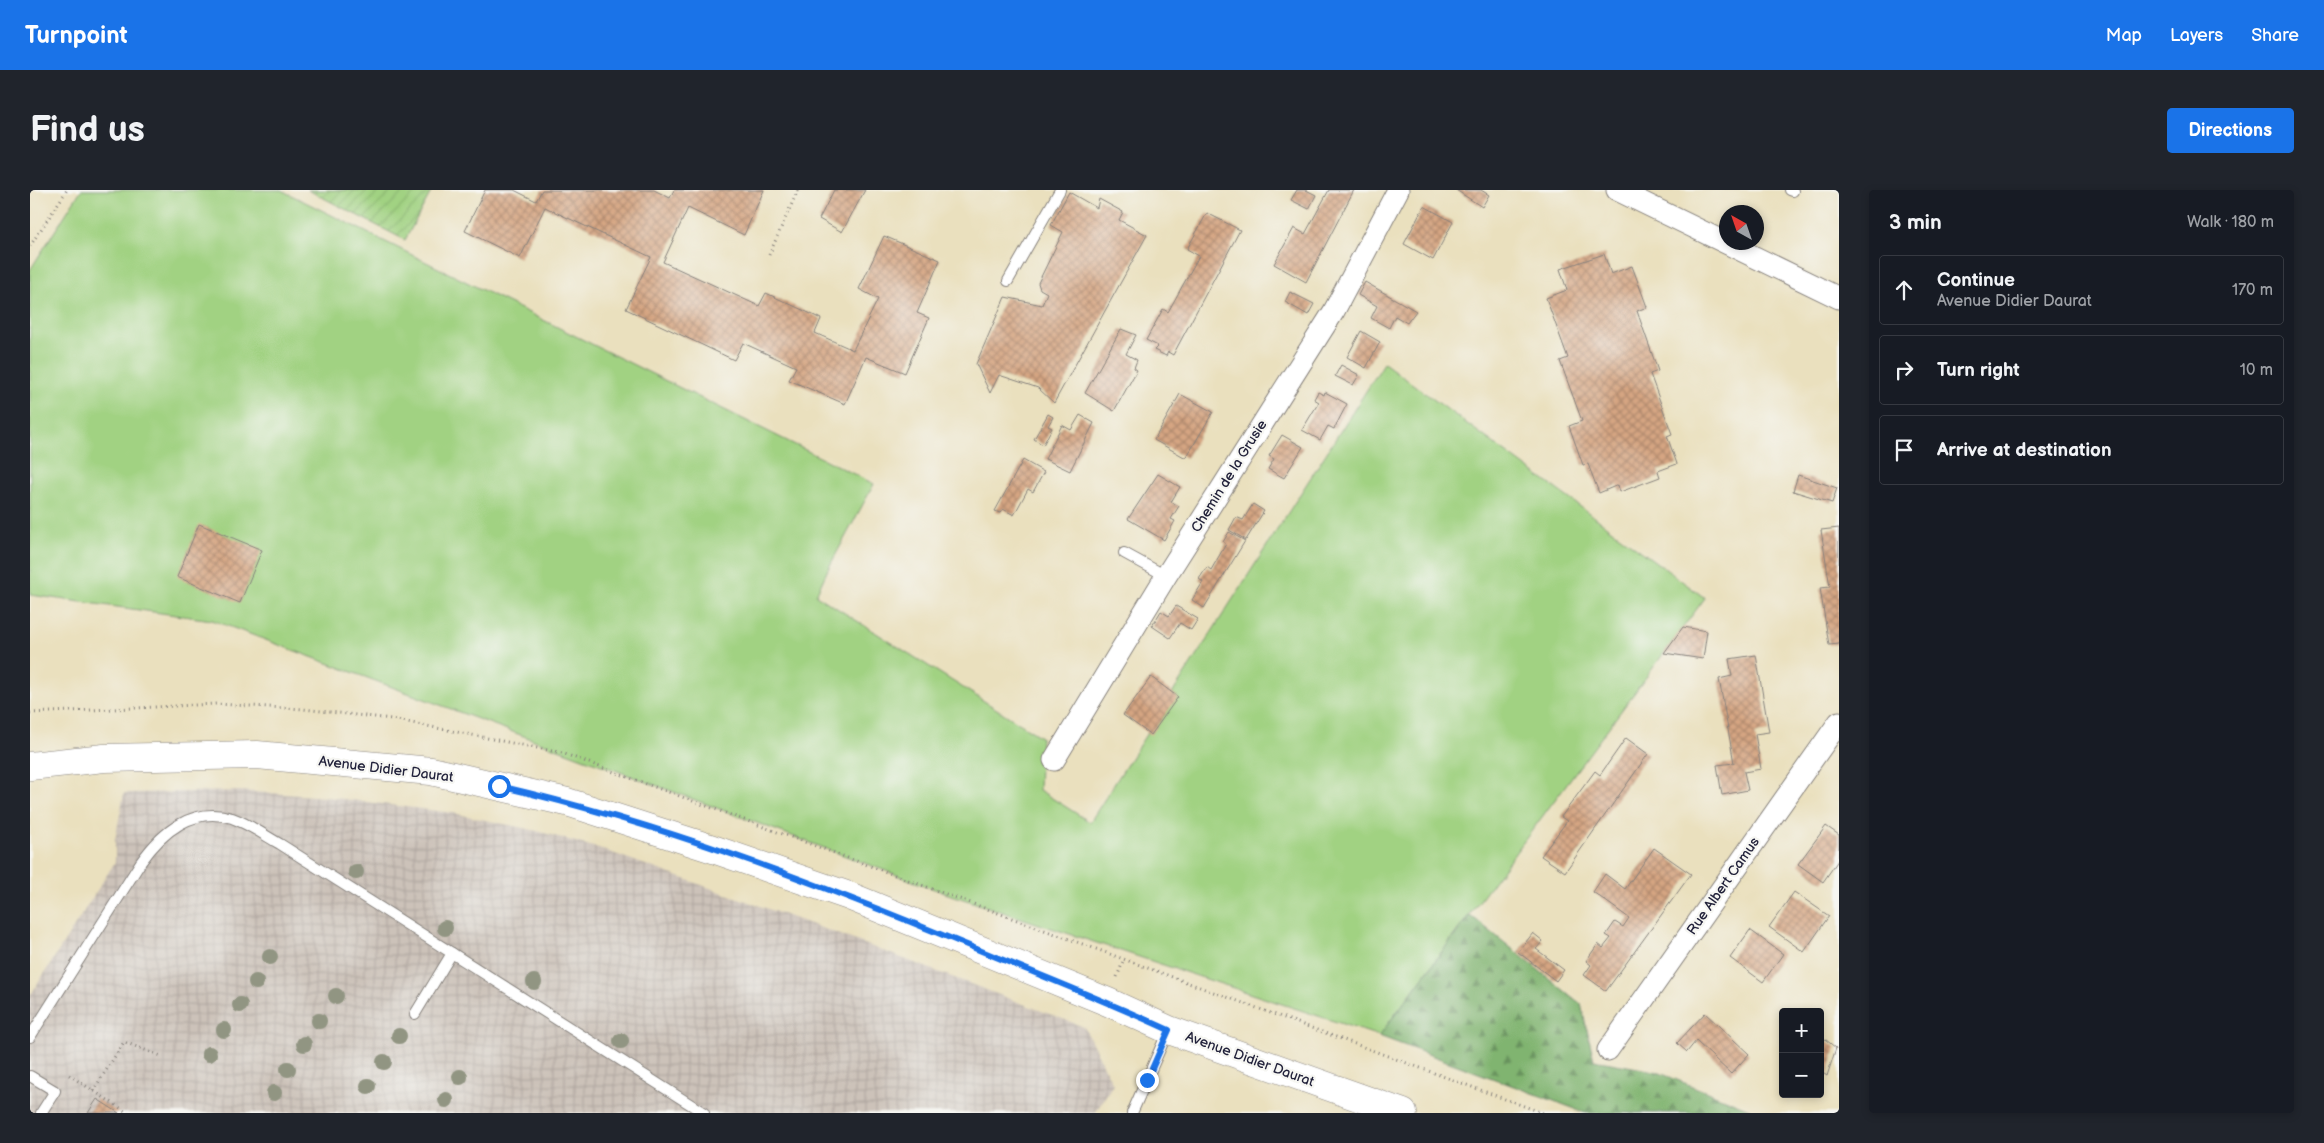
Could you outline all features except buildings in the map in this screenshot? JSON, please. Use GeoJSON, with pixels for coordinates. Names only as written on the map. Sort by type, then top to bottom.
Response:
{"type":"FeatureCollection","features":[{"type":"Feature","properties":{"kind":"main road","name":"Avenue Didier Daurat"},"geometry":{"type":"LineString","coordinates":[[30,766],[104,758],[257,754],[431,771],[567,802],[710,848],[848,896],[1108,1002],[1169,1030],[1403,1113]]}},
{"type":"Feature","properties":{"kind":"street","name":"Chemin de la Grusie"},"geometry":{"type":"LineString","coordinates":[[1054,760],[1166,576],[1334,311],[1398,190]]}},
{"type":"Feature","properties":{"kind":"street"},"geometry":{"type":"LineString","coordinates":[[1617,190],[1839,298]]}},
{"type":"Feature","properties":{"kind":"street","name":"Rue Albert Camus"},"geometry":{"type":"LineString","coordinates":[[1608,1050],[1839,722]]}},
{"type":"Feature","properties":{"kind":"lane"},"geometry":{"type":"LineString","coordinates":[[1008,281],[1060,190]]}},
{"type":"Feature","properties":{"kind":"lane"},"geometry":{"type":"LineString","coordinates":[[1124,553],[1166,576]]}},
{"type":"Feature","properties":{"kind":"lane"},"geometry":{"type":"LineString","coordinates":[[30,1037],[150,848],[170,828],[180,823],[198,817],[220,816],[245,824],[704,1113]]}},
{"type":"Feature","properties":{"kind":"lane"},"geometry":{"type":"LineString","coordinates":[[415,1014],[452,954]]}},
{"type":"Feature","properties":{"kind":"lane"},"geometry":{"type":"LineString","coordinates":[[1132,1113],[1169,1030]]}},
{"type":"Feature","properties":{"kind":"lane"},"geometry":{"type":"LineString","coordinates":[[30,1076],[55,1091],[41,1113]]}},
{"type":"Feature","properties":{"kind":"path"},"geometry":{"type":"LineString","coordinates":[[30,246],[68,190]]}},
{"type":"Feature","properties":{"kind":"path"},"geometry":{"type":"LineString","coordinates":[[769,255],[798,190]]}},
{"type":"Feature","properties":{"kind":"path"},"geometry":{"type":"LineString","coordinates":[[93,1091],[124,1042],[161,1056]]}},
{"type":"Feature","properties":{"kind":"path"},"geometry":{"type":"LineString","coordinates":[[61,1071],[128,1113]]}},
{"type":"Feature","properties":{"kind":"shaded area"},"geometry":{"type":"Polygon","coordinates":[[[240,791],[328,797],[453,813],[537,831],[604,850],[838,934],[1084,1027],[1113,1084],[1095,1113],[30,1113],[30,996],[115,862],[115,840],[124,793],[240,791]]]}},
{"type":"Feature","properties":{"kind":"green space"},"geometry":{"type":"Polygon","coordinates":[[[81,190],[281,190],[874,484],[816,595],[1041,737],[1039,790],[1090,822],[1384,363],[1705,598],[1379,1036],[945,893],[212,620],[30,595],[30,270],[81,190]]]}},
{"type":"Feature","properties":{"kind":"green space"},"geometry":{"type":"Polygon","coordinates":[[[308,190],[432,190],[405,240],[308,190]]]}},
{"type":"Feature","properties":{"kind":"green space"},"geometry":{"type":"Polygon","coordinates":[[[1470,915],[1581,1004],[1594,1060],[1655,1071],[1759,1113],[1586,1113],[1379,1036],[1470,915]]]}},
{"type":"Feature","properties":{"kind":"route"},"geometry":{"type":"LineString","coordinates":[[499,786],[567,802],[710,848],[848,896],[1108,1002],[1169,1030],[1147,1080]]}}]}
